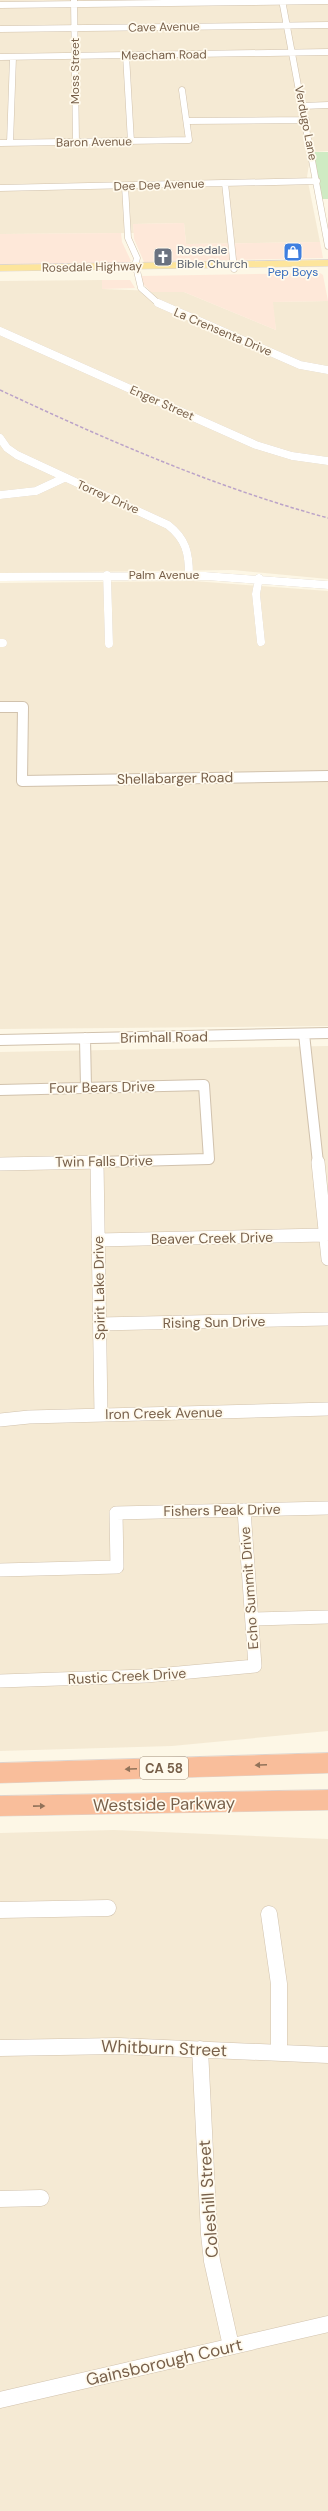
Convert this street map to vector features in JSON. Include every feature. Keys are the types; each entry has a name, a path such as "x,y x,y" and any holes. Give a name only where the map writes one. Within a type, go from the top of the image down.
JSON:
{"highway":[{"name":"CA 58","path":"0,1773 328,1762"},
{"name":"Westside Parkway","path":"0,1806 328,1800"},
{"path":"283,1802 328,1807"}],"main road":[{"name":"Rosedale Highway","path":"0,270 62,272 136,268 234,267 328,263"},
{"name":"Rosedale Highway","path":"0,270 13,268 143,268 184,266 328,268"}],"street":[{"name":"Verdugo Lane","path":"282,1 318,181 328,246"},
{"path":"0,5 74,2 328,1"},
{"name":"Moss Street","path":"74,2 76,142"},
{"name":"Cave Avenue","path":"0,29 328,24"},
{"name":"Meacham Road","path":"0,57 328,52"},
{"path":"126,55 131,142"},
{"path":"10,143 13,57"},
{"path":"182,90 186,122 306,120"},
{"path":"303,106 328,105"},
{"path":"239,121 242,131"},
{"name":"Baron Avenue","path":"0,143 189,140 186,122"},
{"name":"Dee Dee Avenue","path":"0,188 318,181"},
{"path":"225,183 234,267"},
{"name":"La Crensenta Drive","path":"125,186 128,238 137,258 136,268 141,288 160,305 300,365 328,370"},
{"name":"Enger Street","path":"0,331 256,445 292,456 328,461"},
{"name":"Torrey Drive","path":"0,438 7,448 17,455 173,528 183,539 189,551 189,574"},
{"path":"0,495 36,491 64,478"},
{"name":"Palm Avenue","path":"0,577 189,574 258,578 328,585"},
{"path":"107,575 109,644"},
{"path":"258,578 256,594 261,642"},
{"name":"Shellabarger Road","path":"0,708 23,707 22,781 328,776"},
{"path":"304,1034 325,1195 325,1235 328,1259"},
{"name":"Brimhall Road","path":"0,1040 328,1034"},
{"path":"85,1038 86,1088"},
{"name":"Four Bears Drive","path":"0,1090 204,1085 209,1159"},
{"name":"Twin Falls Drive","path":"0,1164 209,1159"},
{"name":"Spirit Lake Drive","path":"97,1161 101,1415"},
{"name":"Beaver Creek Drive","path":"98,1240 325,1235"},
{"name":"Rising Sun Drive","path":"100,1324 328,1319"},
{"name":"Iron Creek Avenue","path":"0,1420 101,1415 328,1409"},
{"name":"Fishers Peak Drive","path":"0,1570 117,1567 116,1513 328,1508"},
{"name":"Echo Summit Drive","path":"244,1510 255,1666"},
{"path":"252,1619 328,1617"},
{"name":"Rustic Creek Drive","path":"0,1681 146,1676 255,1666"},
{"path":"0,1910 108,1908"},
{"path":"269,1914 279,1984 279,2053"},
{"name":"Whitburn Street","path":"0,2048 118,2046 328,2055"},
{"name":"Coleshill Street","path":"200,2049 209,2234 212,2261 230,2346"},
{"path":"0,2199 41,2198"},
{"name":"Gainsborough Court","path":"0,2400 328,2324"}],"shaded area":[{"path":"0,0 328,0 328,151 311,152 307,177 320,242 186,244 184,223 133,224 134,233 0,234"},
{"path":"184,223 186,244 320,242 323,258 144,262 134,239 133,224"},
{"path":"121,233 122,242 131,261 125,264 0,265 0,234"},
{"path":"320,273 323,275 328,301 273,302 276,330 184,292 151,292 143,284 141,276"},
{"path":"102,280 102,289 184,292 276,330 272,302 328,301 328,579 233,570 0,573 0,281"},
{"path":"102,280 130,280 135,288 102,289"},
{"path":"193,581 328,591 328,1026 0,1029 0,583"},
{"path":"328,1046 328,1731 172,1746 0,1751 0,1052"},
{"path":"114,1830 328,1839 328,2511 0,2511 0,1833"}],"green space":[{"path":"312,152 328,152 328,199 321,199"}],"railway":[{"path":"0,390 80,427 161,461 244,492 328,518"}],"place":[{"name":"Pep Boys","path":"293,252"},
{"name":"Rosedale Bible Church","path":"163,257"}]}
